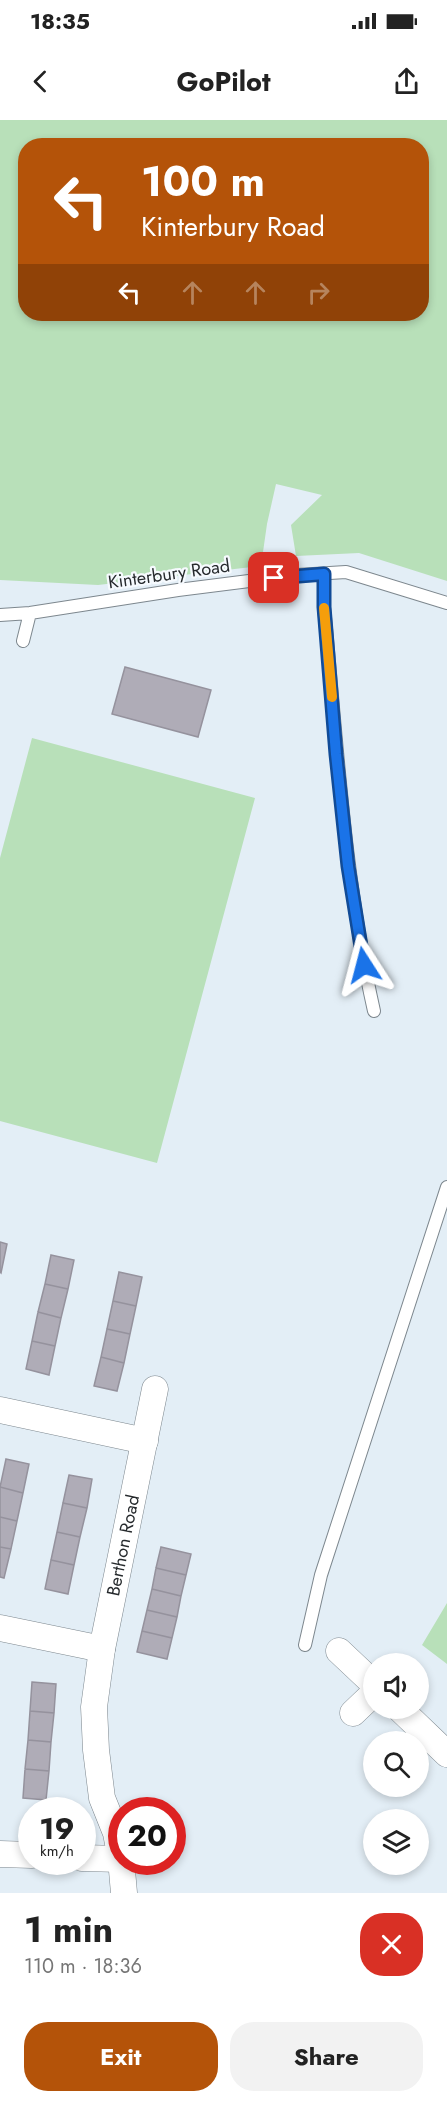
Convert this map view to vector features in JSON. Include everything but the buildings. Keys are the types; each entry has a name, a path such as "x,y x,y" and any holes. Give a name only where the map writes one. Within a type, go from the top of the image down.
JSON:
{"street":[{"name":"Berthon Road","path":"108,1813 102,1798 94,1707 102,1649 155,1389"},
{"path":"0,1410 145,1441"},
{"path":"0,1628 102,1649"},
{"path":"339,1651 363,1674"},
{"path":"353,1713 363,1703"},
{"path":"410,1719 447,1754"},
{"path":"0,1854 18,1855"},
{"name":"Berthon Road","path":"122,1875 124,1893"}],"lane":[{"name":"Kinterbury Road","path":"0,615 30,613 178,590 346,572 447,603"},
{"path":"324,574 324,607 348,866 374,1011"},
{"path":"23,641 30,613"},
{"path":"305,1645 321,1575 447,1186"}],"green space":[{"path":"0,120 447,120 447,581 359,553 296,556 291,525 322,495 276,484 261,566 98,585 0,580"},
{"path":"32,738 255,798 157,1163 0,1121 0,858"},
{"path":"447,1603 447,1664 422,1645"}],"slow traffic":[{"path":"324,608 332,697"}],"route":[{"path":"274,578 324,574 324,607 336,754 348,866 364,965"}]}
